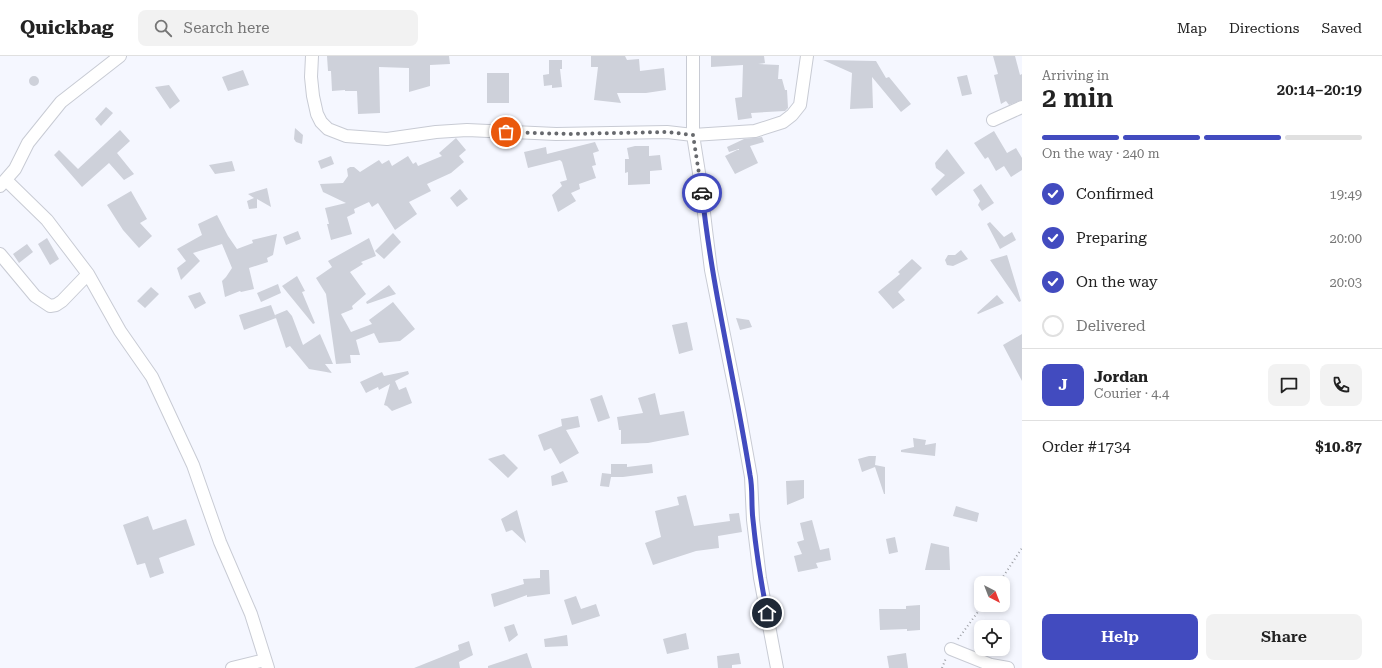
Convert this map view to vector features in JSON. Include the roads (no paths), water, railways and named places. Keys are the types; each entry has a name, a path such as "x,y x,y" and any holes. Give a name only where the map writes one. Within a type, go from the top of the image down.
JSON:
{"street":[{"path":"120,56 61,102 28,143 15,169 3,183 47,220 88,274 120,331 152,377 193,465 220,542 251,614 267,664 232,668"},
{"path":"312,56 311,77 317,114 321,122 328,129 346,136 387,139 436,132 467,130 556,134 667,132 693,135 755,131 783,122 792,115 800,105 807,56"},
{"path":"693,56 693,135 711,270 751,477 753,520 760,578 777,668"},
{"path":"992,120 1022,107"},
{"path":"0,254 35,296 50,306 56,305 62,301 88,274"},
{"path":"951,649 991,665 1008,668"}]}
